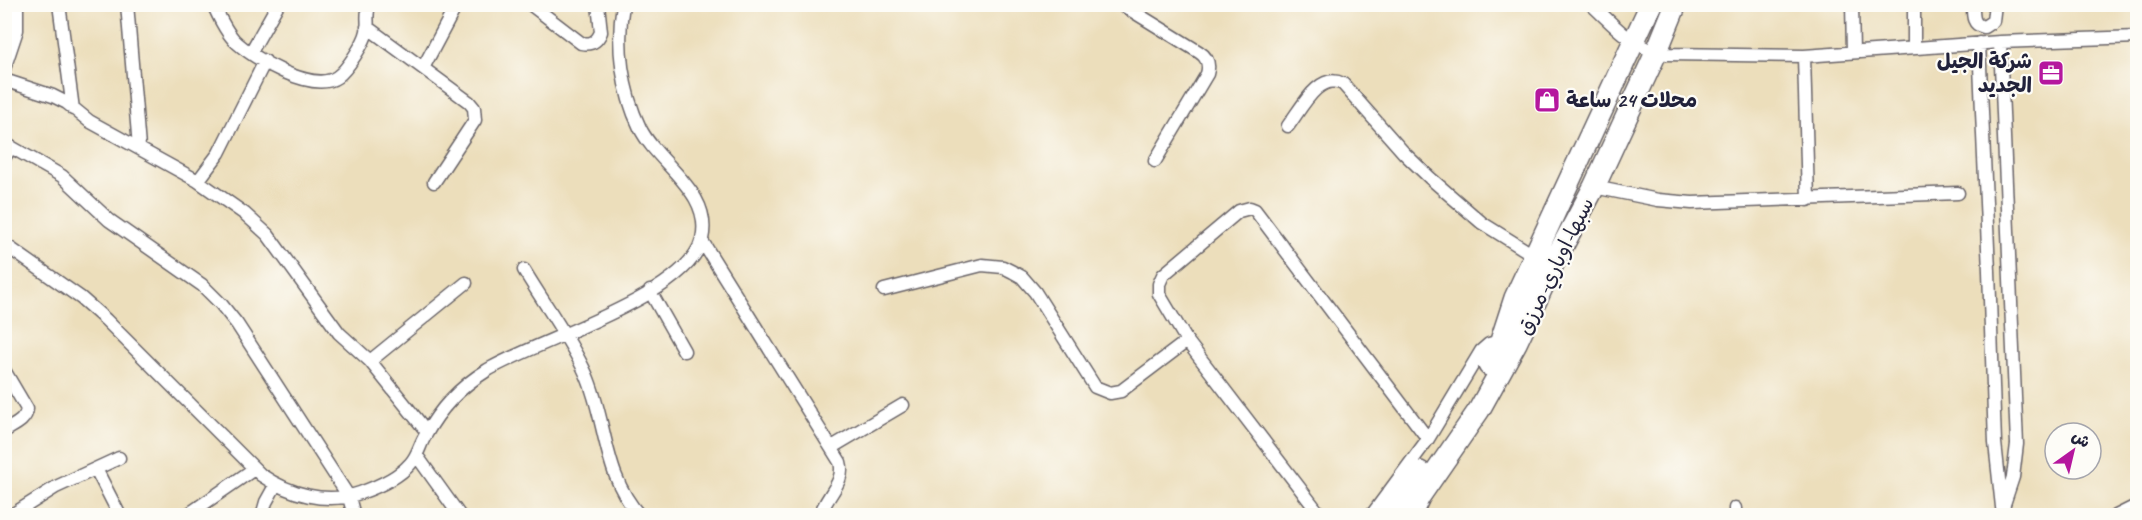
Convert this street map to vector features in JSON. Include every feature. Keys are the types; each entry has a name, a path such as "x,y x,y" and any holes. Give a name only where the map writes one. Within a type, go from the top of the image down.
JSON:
{"highway":[{"name":"سبها-اوباري-مرزق","path":"1389,516 1465,406 1501,341 1515,298 1651,4"},
{"name":"سبها-اوباري-مرزق","path":"1410,516 1419,497 1473,419 1521,334 1554,262 1594,187 1676,4"}],"street":[{"path":"4,69 17,30 17,4"},
{"path":"59,4 73,109"},
{"path":"127,4 139,147"},
{"path":"213,4 221,21 235,40 251,52 297,77 326,82 337,77 346,68 365,39 368,27 366,14 370,4"},
{"path":"251,52 278,4"},
{"path":"423,68 457,4"},
{"path":"530,4 581,43 587,44 593,42 601,32 598,4"},
{"path":"4,244 72,291 106,320 254,469 276,484 312,496 349,497 372,489 408,466 417,456 427,432 443,409 472,381 488,370 608,316 650,291 681,269 696,252 702,241 702,219 694,197 640,130 627,95 621,56 621,18 624,4"},
{"path":"1120,4 1203,55 1208,63 1207,74 1155,161"},
{"path":"1591,4 1634,43 1656,53 1804,56 2000,42 2138,37"},
{"path":"1852,4 1852,52"},
{"path":"1914,4 1914,48"},
{"path":"1973,4 1973,20 1984,27 1993,21 1995,4"},
{"path":"368,27 469,102 475,114 475,120 434,183"},
{"path":"2000,42 2017,444 2003,512"},
{"path":"1979,44 1996,462 2003,512"},
{"path":"1804,56 1808,200"},
{"path":"198,181 219,153 265,61"},
{"path":"4,80 53,96 89,121 198,181 245,214 268,235 329,321 347,342 370,362 427,432"},
{"path":"1288,126 1322,83 1333,80 1343,84 1404,153 1430,178 1482,223 1535,256"},
{"path":"7,149 62,176 109,220 202,285 221,304 237,324 349,497 354,516"},
{"path":"1594,187 1647,198 1681,202 1958,194"},
{"path":"1321,516 1187,341 1160,299 1158,289 1160,280 1239,211 1250,208 1259,215 1428,438"},
{"path":"702,241 840,462 842,473 837,486 826,500 820,516"},
{"path":"884,290 982,265 1003,267 1022,277 1035,292 1092,383 1104,393 1121,391 1187,341"},
{"path":"524,270 580,362 591,387 613,471 632,507 640,516"},
{"path":"1989,271 2009,271"},
{"path":"370,362 466,283"},
{"path":"650,291 684,351"},
{"path":"1371,516 1428,438 1481,351 1489,344 1501,341"},
{"path":"4,370 27,409 22,420 4,431"},
{"path":"1993,386 2014,385"},
{"path":"832,447 903,405"},
{"path":"417,456 460,516"},
{"path":"10,516 39,496 119,458"},
{"path":"96,469 120,516"},
{"path":"186,516 254,469"},
{"path":"262,516 266,502 276,484"},
{"path":"2116,516 2138,504"}],"place":[{"name":"شركة الجيل الجديد","path":"2051,73"},
{"name":"محلات 24 ساعة","path":"1547,100"}]}
